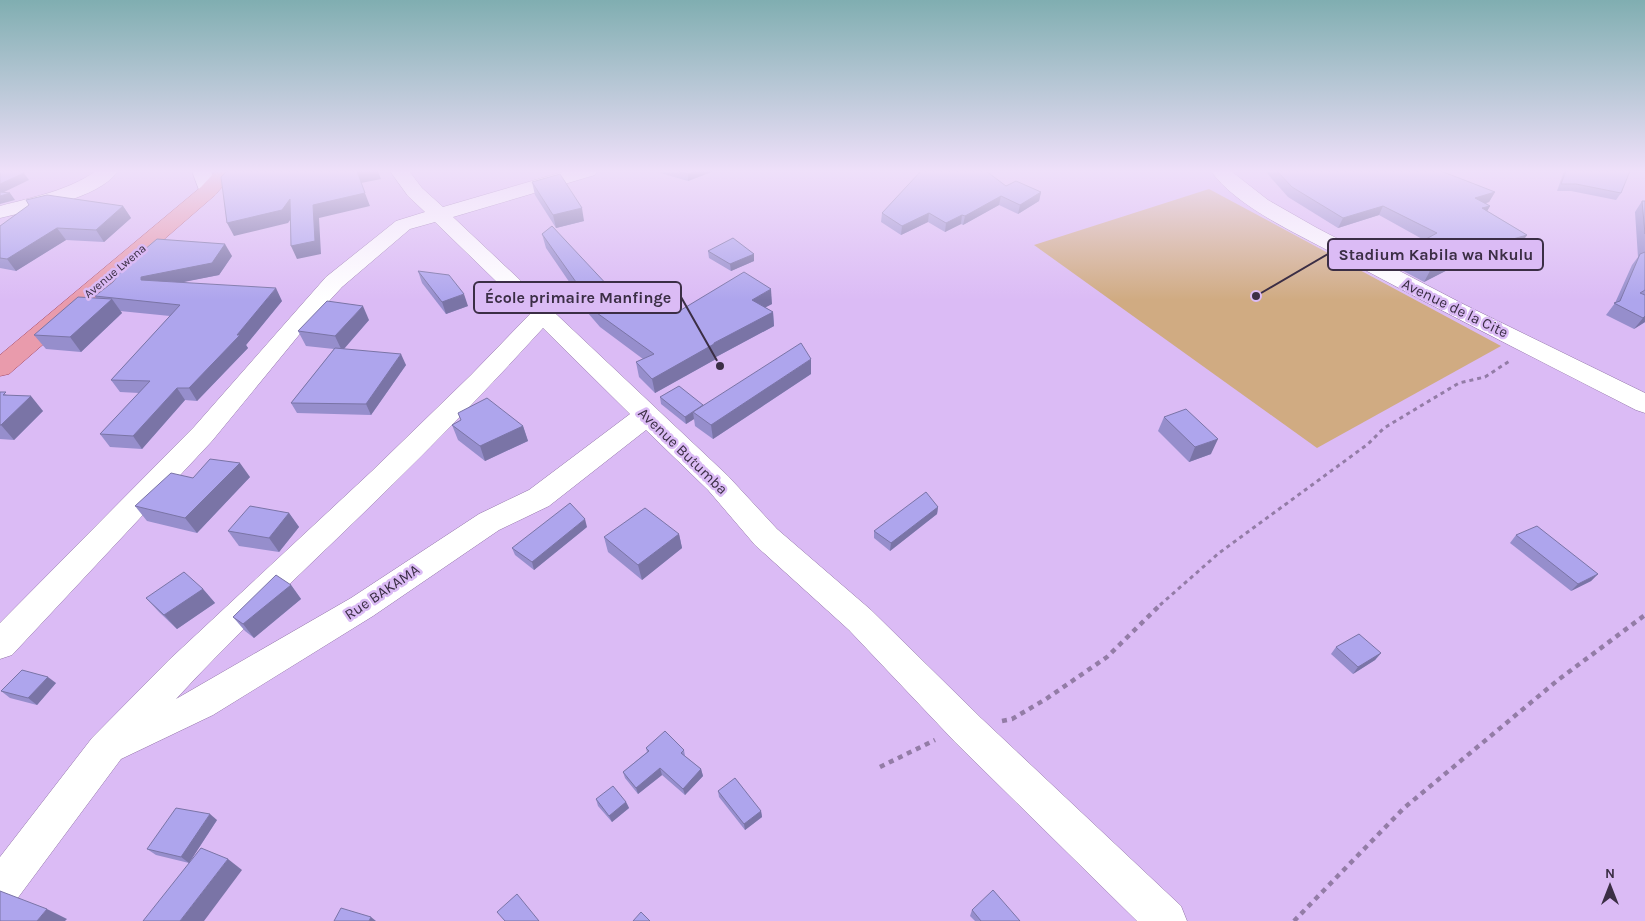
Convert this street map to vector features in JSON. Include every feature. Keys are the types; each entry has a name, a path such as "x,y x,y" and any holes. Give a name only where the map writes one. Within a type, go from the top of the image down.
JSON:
{"main road":[{"name":"Avenue Lwena","path":"0,368 169,214"}],"street":[{"path":"0,645 203,434 300,319 334,282 403,225 444,214"},
{"name":"Avenue de la Cite","path":"1280,214 1387,274 1645,404"},
{"name":"Avenue Butumba","path":"441,215 718,483 766,537 860,620 968,730 1166,921"},
{"path":"0,889 105,750 181,670 255,597 382,478 480,381 543,314"},
{"name":"Rue BAKAMA","path":"105,750 201,704 362,606 490,522 539,498 647,415"}],"path":[{"path":"880,767 936,740 956,738 968,730 1012,719 1073,681 1107,657 1162,602 1219,553 1368,444 1384,428 1459,383 1485,377 1532,346"},
{"path":"1294,921 1404,808 1558,680 1645,615"}],"shaded area":[{"path":"1131,214 1255,214 1501,346 1317,448 1034,245"}],"building":[{"path":"17,214 114,214 96,230 57,228 7,259 0,258 0,226"},
{"path":"226,214 265,214 227,223"},
{"path":"290,214 313,214 315,241 291,246"},
{"path":"884,214 927,214 902,226"},
{"path":"931,214 969,214 962,215 946,223"},
{"path":"1336,214 1356,214 1343,218"},
{"path":"1399,214 1492,214 1527,235 1471,251 1430,271 1397,255 1437,233"},
{"path":"1643,214 1645,214 1645,234"},
{"path":"552,226 625,304 647,293 676,313 744,272 771,289 752,300 773,312 652,379 636,362 654,354 597,313 571,284 576,282 542,234"},
{"path":"733,238 754,254 730,264 708,251"},
{"path":"157,239 225,244 212,263 141,277 141,280 276,288 237,335 240,335 189,388 177,388 133,436 100,434 150,381 111,380 180,305 95,296 113,282 139,249 144,250"},
{"path":"1645,252 1645,290 1640,293 1645,295 1645,316 1643,318 1614,303 1620,301 1640,254"},
{"path":"418,271 449,275 464,294 442,302"},
{"path":"78,297 112,299 70,337 34,335"},
{"path":"327,301 363,306 335,336 298,331"},
{"path":"801,343 811,359 711,425 693,412"},
{"path":"335,348 401,354 366,404 291,403"},
{"path":"679,386 703,405 685,417 660,397"},
{"path":"0,392 6,392 3,395 31,396 1,425 0,425"},
{"path":"487,398 523,426 480,446 452,425 461,420 458,413"},
{"path":"1186,409 1218,439 1195,447 1164,417"},
{"path":"210,459 240,463 185,518 135,506 171,473 193,478"},
{"path":"926,492 938,507 891,543 874,531"},
{"path":"570,503 585,519 532,562 512,548"},
{"path":"250,506 289,513 269,538 228,531"},
{"path":"645,508 679,534 638,565 604,537"},
{"path":"1537,526 1598,574 1578,584 1516,535"},
{"path":"184,572 203,589 164,615 146,598"},
{"path":"276,575 291,585 243,624 233,617"},
{"path":"1359,634 1381,653 1358,667 1336,647"},
{"path":"22,670 48,677 28,698 1,691"},
{"path":"665,731 684,750 681,753 701,769 683,789 660,768 636,788 623,772 649,751 646,748"},
{"path":"735,778 761,811 744,824 718,791"},
{"path":"613,786 626,802 609,816 596,799"},
{"path":"176,808 210,814 181,857 147,849"},
{"path":"201,848 228,859 180,921 143,921"},
{"path":"993,890 1020,921 981,921 972,910"},
{"path":"0,891 47,909 37,921 0,921"},
{"path":"517,894 539,921 505,921 497,912"},
{"path":"341,908 371,917 369,921 334,921"},
{"path":"641,912 650,921 633,921"}],"place":[{"name":"Stadium Kabila wa Nkulu","path":"1256,296"},
{"name":"École primaire Manfinge","path":"720,366"}]}
